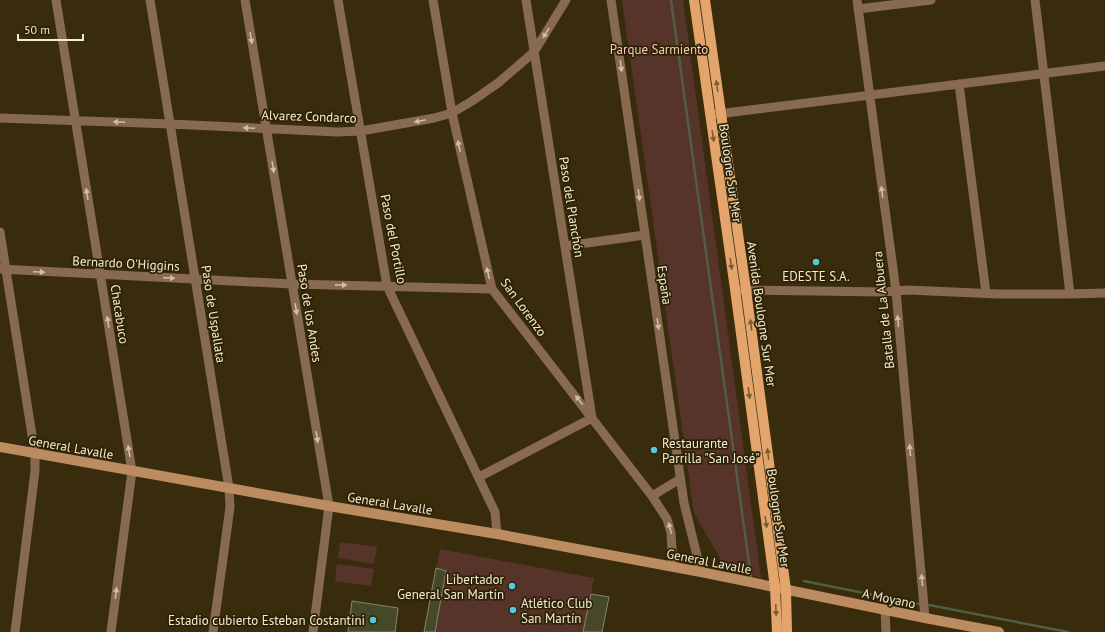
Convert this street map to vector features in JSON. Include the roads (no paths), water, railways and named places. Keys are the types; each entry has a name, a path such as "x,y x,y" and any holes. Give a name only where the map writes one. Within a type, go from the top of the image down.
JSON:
{"main road":[{"name":"Boulogne Sur Mer","path":"694,0 775,587"},
{"name":"Avenida Boulogne Sur Mer","path":"705,0 786,590 787,632"},
{"name":"General Lavalle","path":"0,448 496,534 775,587"},
{"name":"A Moyano","path":"775,587 982,631 999,632"},
{"path":"775,587 777,632"}],"street":[{"name":"Chacabuco","path":"56,0 132,471 111,632"},
{"name":"Paso de Uspallata","path":"150,0 229,488 230,507 213,632"},
{"name":"Paso de los Andes","path":"245,0 328,506 314,632"},
{"name":"Paso del Portillo","path":"338,0 387,286 496,512 496,534"},
{"name":"San Lorenzo","path":"434,0 452,113 492,289 652,496 667,519 671,532 673,567"},
{"name":"Paso del Planchón","path":"526,0 592,418"},
{"name":"Alvarez Condarco","path":"0,118 337,132 361,131 416,122 452,113 498,83 534,52 566,0"},
{"name":"España","path":"611,0 680,479 684,503 701,572"},
{"path":"858,5 931,0"},
{"path":"1035,0 1070,294"},
{"name":"Batalla de La Albuera","path":"858,5 896,291 925,618"},
{"path":"710,115 1105,66"},
{"path":"959,84 986,293"},
{"path":"0,232 3,270 35,454 35,471 15,632"},
{"path":"565,246 645,235"},
{"name":"Bernardo O'Higgins","path":"3,270 292,284 492,289"},
{"path":"735,290 883,292 908,290 986,293 1105,293"},
{"path":"479,477 592,418"},
{"path":"652,496 680,479"},
{"path":"885,610 886,632"}],"waterway":[{"path":"671,0 751,577"},
{"path":"804,581 919,604"},
{"path":"929,605 1068,632"}],"place":[{"name":"EDESTE S.A.","path":"816,262"},
{"name":"Restaurante Parrilla \"San José\"","path":"654,450"},
{"name":"Libertador General San Martín","path":"512,586"},
{"name":"Atlético Club San Martín","path":"513,610"},
{"name":"Estadio cubierto Esteban Costantini","path":"373,620"}],"park label":[{"name":"Parque Sarmiento","path":"659,49"}]}
